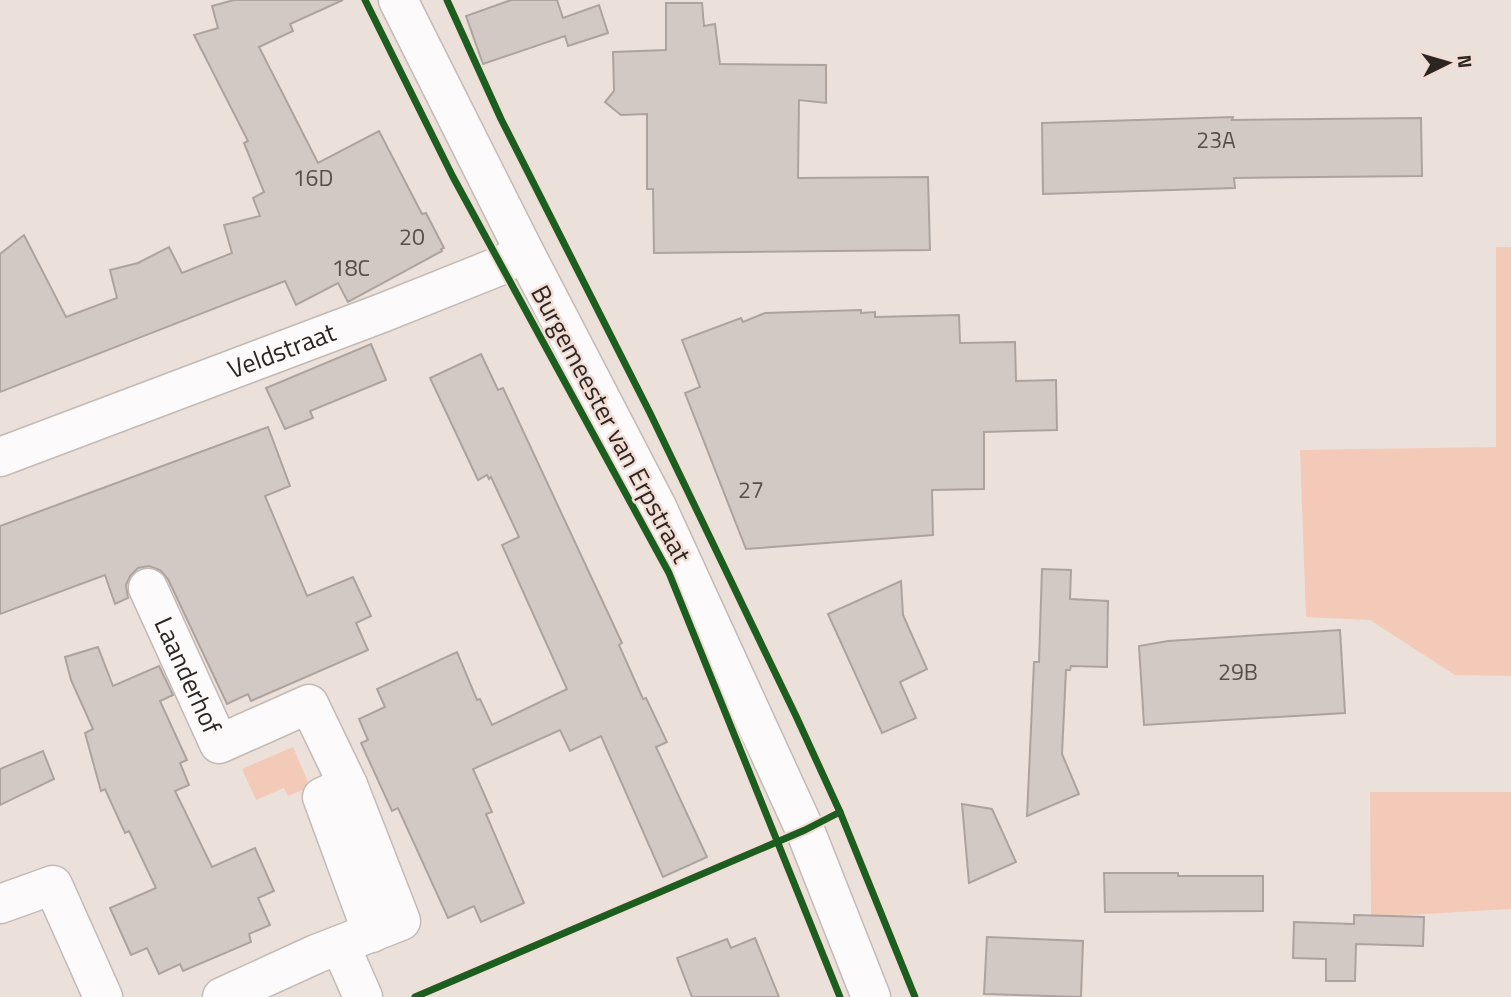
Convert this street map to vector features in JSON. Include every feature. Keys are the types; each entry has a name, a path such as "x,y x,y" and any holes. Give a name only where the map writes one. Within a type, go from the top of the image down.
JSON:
{"street":[{"name":"Burgemeester van Erpstraat","path":"398,0 657,507 805,830 871,997"},
{"name":"Veldstraat","path":"0,457 382,313 502,265 524,251"},
{"name":"Laanderhof","path":"148,588 219,744 309,704 348,785 401,921 222,997"},
{"path":"0,904 53,885 103,997"},
{"path":"356,939 363,997"}],"shaded area":[{"path":"1496,247 1511,247 1511,676 1455,675 1370,620 1306,617 1300,450 1496,447"},
{"path":"293,747 310,787 288,796 284,788 256,800 242,769"},
{"path":"1370,792 1511,792 1511,909 1371,917"}],"building":[{"path":"234,0 343,0 290,24 293,31 259,47 318,163 379,131 422,214 426,213 444,248 348,302 338,283 296,305 285,281 0,392 0,254 24,235 66,317 117,298 110,270 138,263 169,247 182,273 232,253 224,225 260,216 253,198 264,192 244,143 248,141 194,35 218,28 212,6"},
{"path":"511,0 557,0 563,18 599,5 608,33 568,46 565,36 483,64 466,16"},
{"path":"666,3 702,3 704,26 715,24 720,64 826,65 826,103 799,100 798,178 928,177 930,250 654,253 653,189 647,189 647,114 621,115 605,102 614,91 613,52 666,50"},
{"path":"1233,117 1232,120 1421,118 1422,176 1234,178 1235,188 1043,194 1042,123"},
{"path":"861,310 861,313 875,312 875,317 959,315 960,343 1015,342 1016,381 1056,380 1057,430 984,432 984,489 932,490 933,535 746,549 685,393 700,387 682,340 741,318 743,322 765,313"},
{"path":"371,344 386,380 310,411 313,418 285,429 266,388"},
{"path":"481,354 498,390 503,388 622,643 619,645 643,699 646,698 667,742 656,747 707,857 663,877 601,736 570,751 560,730 473,769 492,812 486,814 524,903 481,922 474,906 448,918 398,808 392,811 361,743 368,740 359,719 385,707 377,689 457,652 477,700 480,699 492,725 567,689 502,545 519,537 491,477 489,479 487,475 478,480 430,378"},
{"path":"268,427 290,486 265,496 307,596 353,577 371,616 356,623 368,650 251,701 248,694 227,704 168,579 160,570 149,566 138,568 126,585 128,598 115,604 105,575 0,614 0,526"},
{"path":"1042,569 1071,570 1070,599 1108,601 1107,667 1071,666 1070,670 1066,670 1062,754 1079,794 1027,816 1034,662 1039,662"},
{"path":"901,581 903,615 927,669 900,682 916,718 882,733 828,614"},
{"path":"1340,630 1345,713 1144,725 1139,646 1168,641"},
{"path":"98,647 113,686 159,666 173,695 160,701 187,760 180,763 189,785 175,791 212,867 255,848 274,891 258,898 270,925 249,934 251,942 183,971 180,964 159,974 147,948 131,955 110,908 156,888 129,831 125,833 105,789 101,791 85,733 93,729 71,680 65,657"},
{"path":"43,751 54,779 0,805 0,769"},
{"path":"962,804 992,809 1016,862 969,883"},
{"path":"1104,873 1263,876 1263,911 1105,912"},
{"path":"1354,915 1424,917 1423,946 1356,944 1355,981 1326,981 1326,959 1293,958 1294,922 1354,924"},
{"path":"987,937 1083,941 1081,997 984,994"},
{"path":"755,938 779,997 692,997 677,958 727,939 731,948"}],"cycle path":[{"path":"365,0 453,177 669,573 840,997"},
{"path":"447,0 501,119 650,413 796,716 840,812 915,997"},
{"path":"415,997 805,830 840,812"}]}
